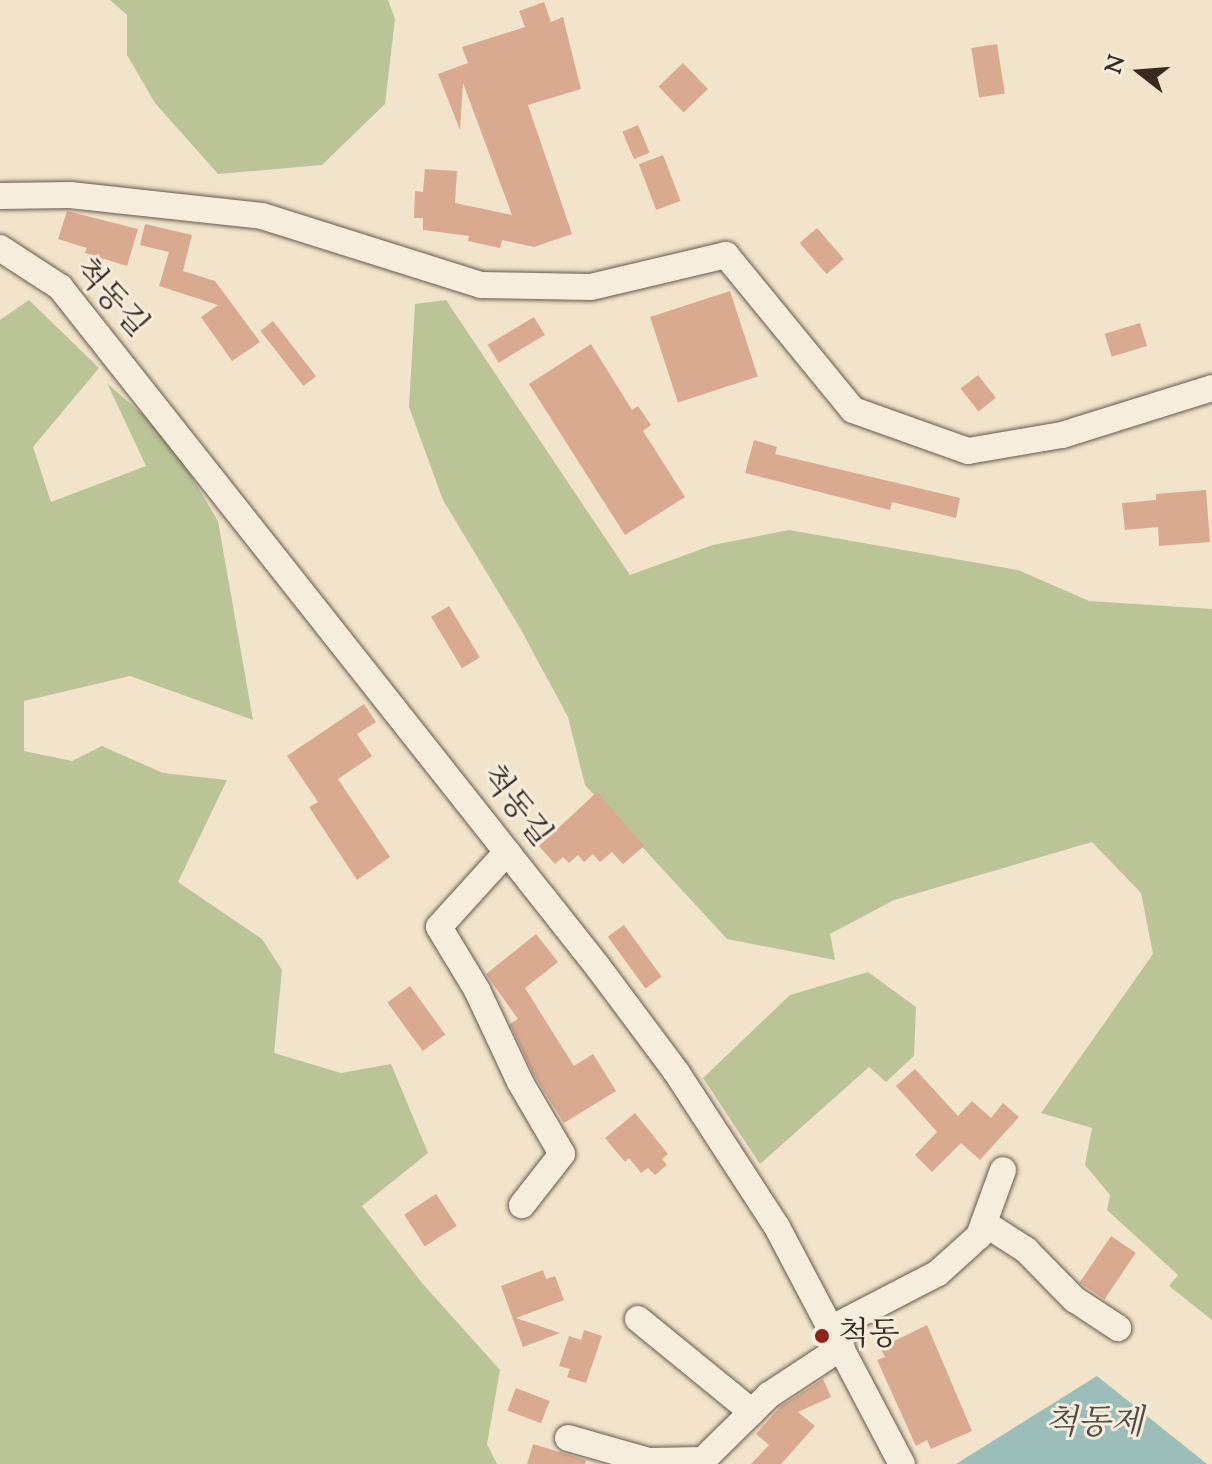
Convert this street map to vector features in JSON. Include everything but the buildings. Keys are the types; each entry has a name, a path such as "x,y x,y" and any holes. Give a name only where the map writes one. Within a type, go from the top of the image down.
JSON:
{"street":[{"path":"0,196 70,195 262,216 481,285 591,287 726,255 853,410 968,451 1062,435 1212,388"},
{"name":"척동길","path":"0,248 60,287 507,852 677,1073 777,1227 902,1464"},
{"path":"507,852 439,927 477,990 520,1082 562,1154 522,1205"},
{"path":"568,1438 649,1461 703,1460 769,1395 837,1338 938,1273 979,1236 1003,1170"},
{"path":"984,1223 1026,1250 1074,1299 1118,1328"},
{"path":"638,1319 752,1412"}],"green space":[{"path":"110,0 388,0 395,19 385,104 322,165 218,174 155,103 127,55 127,15"},
{"path":"29,300 99,368 33,447 51,502 146,466 107,383 168,437 218,521 253,720 130,676 24,701 24,751 72,761 102,746 163,773 227,780 178,882 262,939 282,970 274,1053 341,1073 391,1064 428,1153 362,1206 422,1283 500,1370 487,1444 497,1464 0,1464 0,320"},
{"path":"446,300 630,575 713,545 789,530 1018,570 1089,601 1212,609 1212,1320 1169,1286 1178,1275 1107,1210 1110,1195 1085,1165 1092,1128 1041,1113 1153,954 1141,893 1092,842 894,900 830,934 835,960 727,939 585,785 568,717 520,628 443,500 409,407 415,304"},
{"path":"868,972 916,1007 914,1056 886,1082 869,1067 760,1164 703,1078 790,995"}],"water":[{"name":"척동제","path":"1097,1376 1207,1464 956,1464"}],"place":[{"name":"척동","path":"822,1336"}]}
